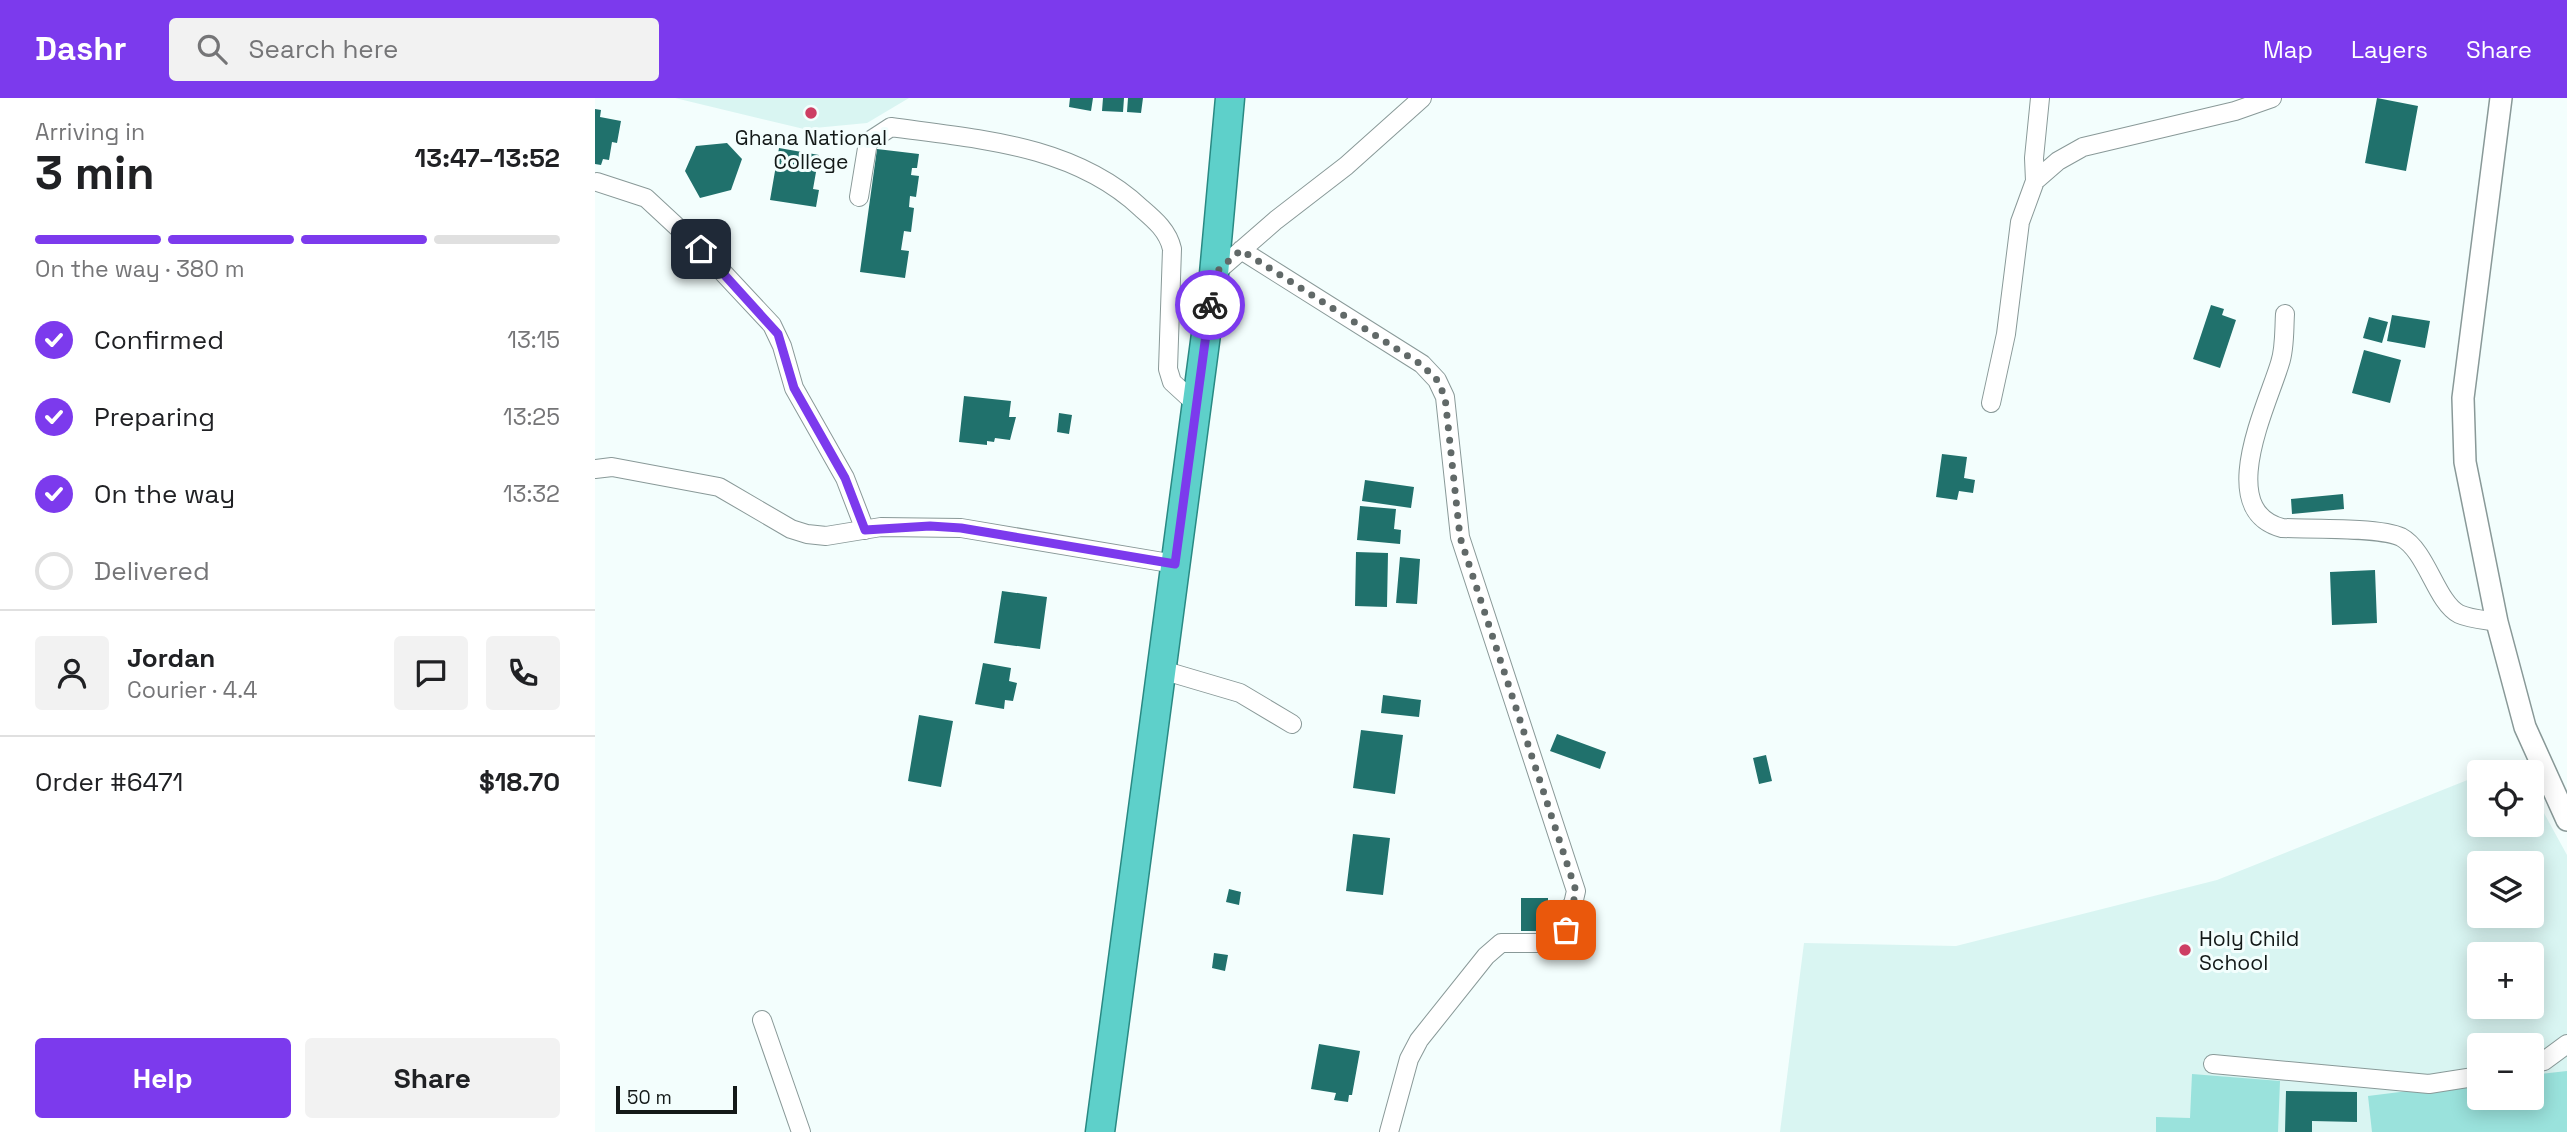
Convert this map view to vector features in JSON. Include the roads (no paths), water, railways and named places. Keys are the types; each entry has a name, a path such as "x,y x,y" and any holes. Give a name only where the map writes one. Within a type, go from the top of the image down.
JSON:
{"highway":[{"path":"1100,1132 1214,274 1230,98"}],"street":[{"path":"1214,274 1346,166 1422,98"},
{"path":"1991,403 2006,334 2020,222 2035,181 2033,158 2040,98"},
{"path":"2035,181 2058,161 2083,147 2226,114 2272,98"},
{"path":"2501,98 2463,398 2465,462 2497,622 2525,727 2567,820"},
{"path":"859,197 868,142 891,127 1052,155 1088,169 1120,188 1170,237 1172,249 1168,369 1172,382 1196,404"},
{"path":"597,182 646,198 701,249 772,324 782,346 794,388 845,478 865,530"},
{"path":"1241,250 1422,365 1437,380 1445,397 1460,537 1576,891 1573,904 1563,914 1566,930 1539,943 1501,943 1486,957 1419,1040 1409,1059 1389,1132"},
{"path":"2285,314 2280,363 2266,394 2253,445 2247,489 2256,509 2270,525 2282,528 2381,533 2404,538 2428,569 2452,608 2459,614 2497,622"},
{"path":"595,468 612,467 719,486 791,529 807,534 826,536 865,530 930,526 961,528 1175,564"},
{"path":"1162,670 1240,694 1292,724"},
{"path":"762,1020 801,1132"},
{"path":"2544,1061 2567,1044"},
{"path":"2213,1064 2429,1084 2467,1078"}],"place":[{"name":"Ghana National College","path":"811,113"},
{"name":"Holy Child School","path":"2185,950"}]}
